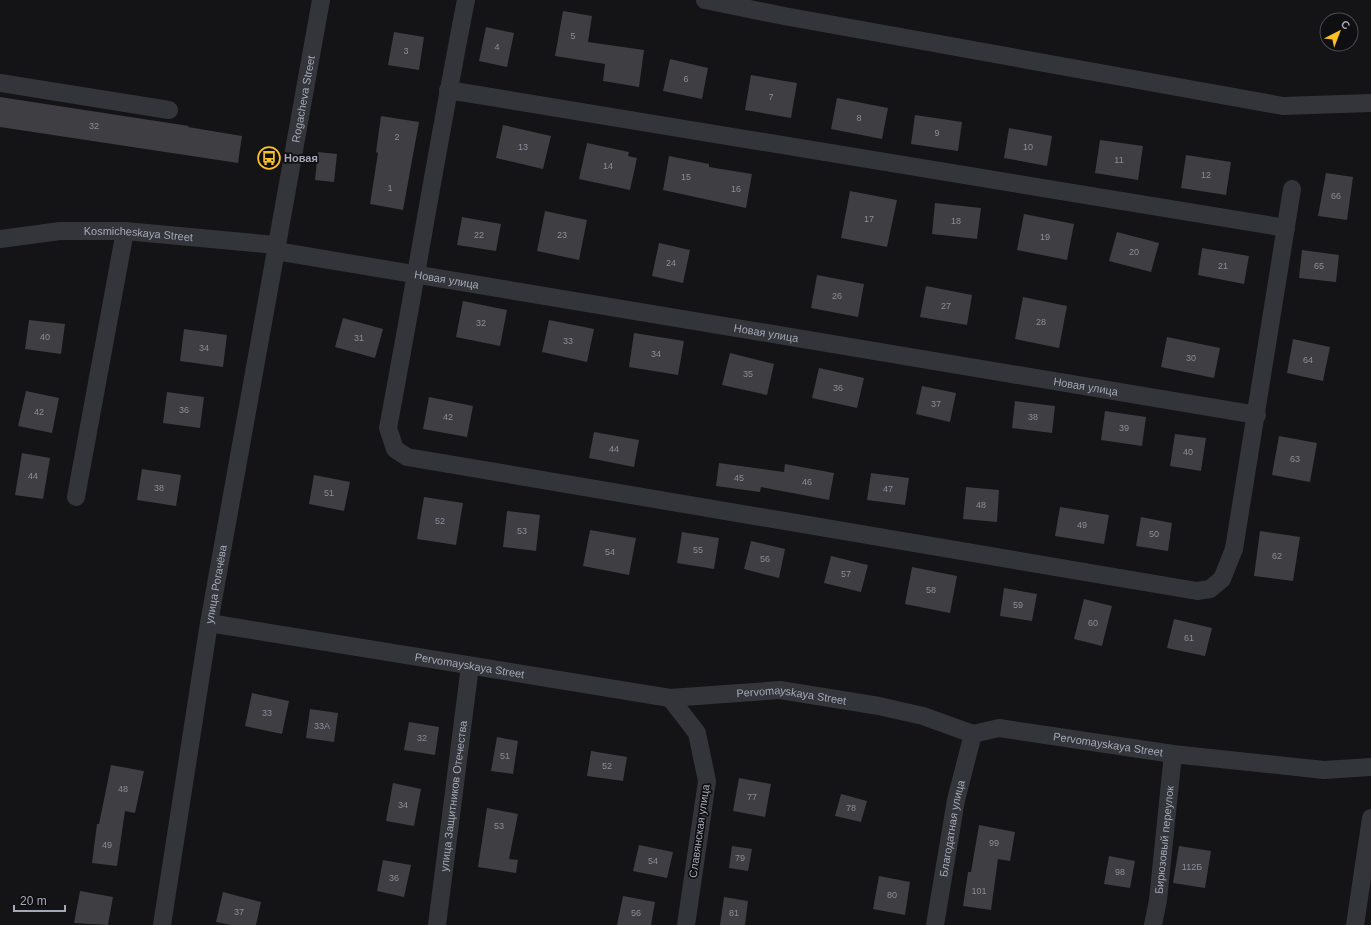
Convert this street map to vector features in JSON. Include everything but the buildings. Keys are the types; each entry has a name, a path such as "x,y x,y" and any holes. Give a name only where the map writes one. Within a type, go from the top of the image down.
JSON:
{"street":[{"name":"Rogacheva Street","path":"276,248 321,0"},
{"path":"466,0 448,90 417,275 388,428 396,449 407,457 1197,591 1210,590 1222,579 1234,549 1257,415 1292,189"},
{"path":"705,0 784,16 1283,106 1371,103"},
{"path":"0,83 169,110"},
{"path":"448,90 1286,228"},
{"name":"Kosmicheskaya Street","path":"0,239 60,231 125,230 276,248"},
{"path":"76,497 125,230"},
{"name":"Новая улица","path":"276,248 417,275 1257,415"},
{"name":"улица Рогачёва","path":"162,925 209,623 276,248"},
{"name":"Pervomayskaya Street","path":"209,623 670,698 780,690 879,706 922,716 973,734 999,728 1173,754 1324,770 1371,767"},
{"name":"улица Защитников Отечества","path":"437,925 470,666"},
{"name":"Славянская улица","path":"670,698 697,733 707,781 686,925"},
{"name":"Благодатная улица","path":"936,925 956,800 973,734"},
{"name":"Бирюзовый переулок","path":"1152,925 1158,900 1173,754"},
{"path":"1355,925 1371,818"}],"place":[{"name":"Новая","path":"269,158"}]}
